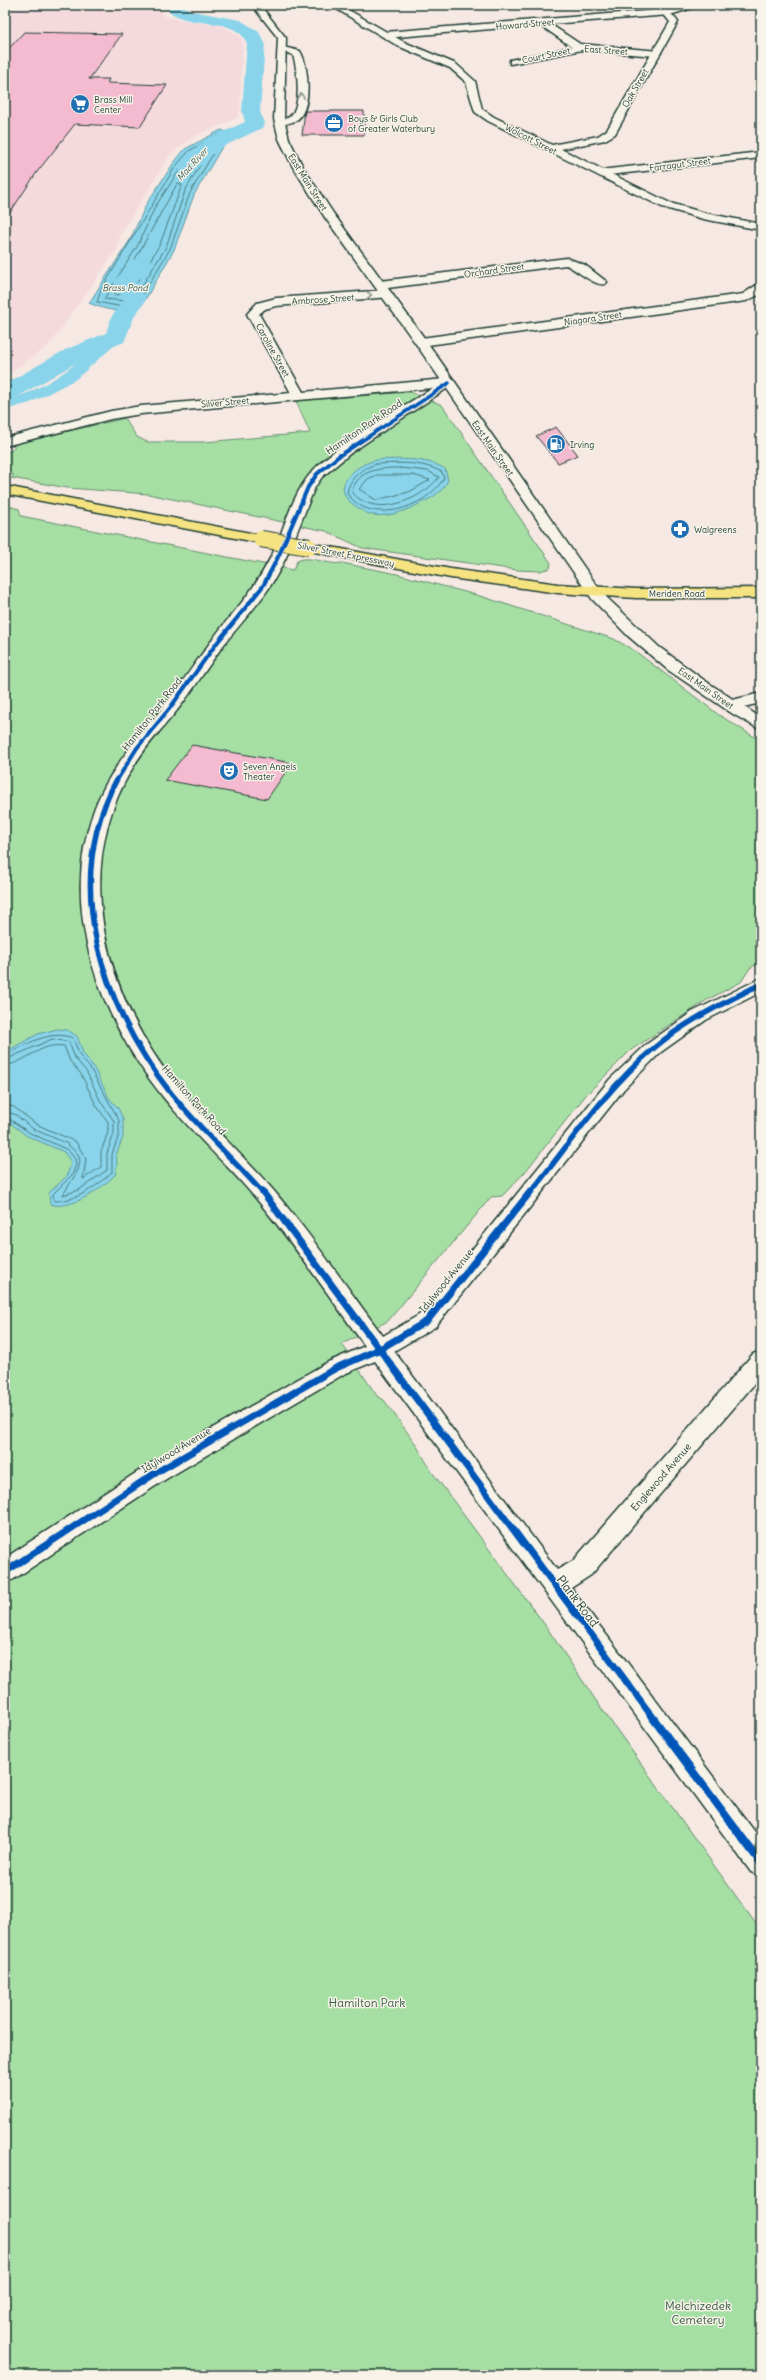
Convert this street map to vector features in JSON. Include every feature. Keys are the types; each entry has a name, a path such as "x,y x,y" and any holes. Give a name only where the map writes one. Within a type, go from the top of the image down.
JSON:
{"main road":[{"name":"Silver Street Expressway","path":"5,490 481,579 594,592"},
{"name":"Meriden Road","path":"594,592 761,593"}],"street":[{"name":"East Main Street","path":"256,5 280,34 282,48 280,122 284,139 298,167 328,214 421,342 594,592 618,618 664,657 730,705 761,725"},
{"name":"Wolcott Street","path":"334,5 385,35 453,66 470,80 477,108 482,114 659,202 681,210 761,226"},
{"path":"643,5 665,13"},
{"name":"Howard Street","path":"385,35 665,13 698,5"},
{"name":"Oak Street","path":"549,148 597,140 609,134 674,22 672,16 665,13"},
{"name":"East Street","path":"541,22 579,48 656,53"},
{"path":"280,122 292,119 298,113 302,81 301,67 297,53 282,48"},
{"name":"Court Street","path":"513,62 579,48"},
{"name":"Farragut Street","path":"600,173 761,155"},
{"name":"Orchard Street","path":"383,290 567,261 581,267 601,282"},
{"name":"Niagara Street","path":"421,342 746,297 759,290 761,286"},
{"name":"Ambrose Street","path":"261,306 276,302 383,290"},
{"name":"Caroline Street","path":"261,306 253,314 299,396"},
{"name":"Silver Street","path":"5,442 130,411 449,383"},
{"name":"Hamilton Park Road","path":"380,1349 264,1192 176,1098 144,1055 120,1012 102,970 93,926 89,872 98,822 124,767 262,586 279,555 312,480 330,462 347,449 449,383"},
{"path":"730,705 761,698"},
{"name":"Idylwood Avenue","path":"5,1572 157,1472 336,1368 380,1349 427,1321 617,1084 654,1048 699,1016 761,984"},
{"name":"Plank Road","path":"380,1349 553,1585 761,1864"},
{"name":"Englewood Avenue","path":"553,1585 582,1568 761,1360"}],"shaded area":[{"name":"Brass Mill Center","path":"5,5 158,5 163,14 167,17 222,26 239,35 243,41 240,111 237,118 193,137 170,155 120,235 117,249 54,339 47,347 5,376"}],"green space":[{"path":"410,392 442,405 551,563 550,568 540,571 517,570 362,548 326,531 148,494 68,488 11,478 14,475 5,473 5,452 11,451 17,443 124,418 137,437 147,442 204,442 310,433 296,401"},
{"name":"Hamilton Park","path":"5,505 19,509 21,516 293,570 297,561 302,559 342,563 397,574 480,596 614,639 635,651 719,715 761,741 761,962 750,968 741,982 707,1000 631,1050 586,1095 525,1172 502,1196 491,1197 388,1321 342,1344 377,1396 384,1400 415,1443 432,1472 545,1625 599,1705 761,1931 761,2375 5,2375"}],"water":[{"name":"Brass Pond","path":"221,130 236,135 226,140 194,195 174,250 142,305 137,309 130,311 116,311 101,308 89,303 130,240 147,203 173,164 185,149"},
{"path":"393,459 430,462 445,469 448,480 437,494 410,508 398,513 379,516 370,514 354,505 347,498 344,491 344,484 353,472 376,460"},
{"path":"57,1029 67,1030 77,1036 83,1053 93,1066 109,1098 118,1108 123,1119 123,1137 116,1155 117,1163 115,1175 94,1192 76,1202 58,1205 50,1204 49,1193 67,1176 71,1162 64,1152 27,1136 5,1119 5,1052 38,1034"}],"building":[{"name":"Brass Mill Center","path":"24,32 122,34 89,79 109,79 107,83 167,85 140,127 75,124 37,172 5,220 5,53"},
{"name":"Boys & Girls Club of Greater Waterbury","path":"305,111 364,111 364,135 302,135"},
{"name":"Irving","path":"556,427 578,455 558,463 536,436"},
{"name":"Seven Angels Theater","path":"192,745 292,763 267,799 165,780"}],"waterway":[{"name":"Mad River","path":"172,5 181,13 223,21 244,28 252,34 256,43 251,111 255,124 213,144 187,167"},
{"name":"Mad River","path":"5,394 73,355 116,337 123,316 135,300 126,287 125,281 141,265"},
{"path":"5,406 25,400 71,376 112,340"}],"cycle path":[{"path":"449,383 347,449 317,474 308,487 279,555 263,586 216,644 166,714 137,748 123,768 103,810 92,854 90,876 91,900 96,944 101,964 124,1021 156,1073 185,1110 250,1178 280,1213 513,1531 761,1863"},
{"path":"5,1572 157,1472 336,1368 380,1349 427,1321 617,1084 654,1048 699,1016 761,984"}],"place":[{"name":"Brass Mill Center","path":"80,104"},
{"name":"Boys & Girls Club of Greater Waterbury","path":"334,123"},
{"name":"Irving","path":"556,444"},
{"name":"Walgreens","path":"680,529"},
{"name":"Seven Angels Theater","path":"229,771"}],"park label":[{"name":"Melchizedek Cemetery","path":"698,2312"}]}
